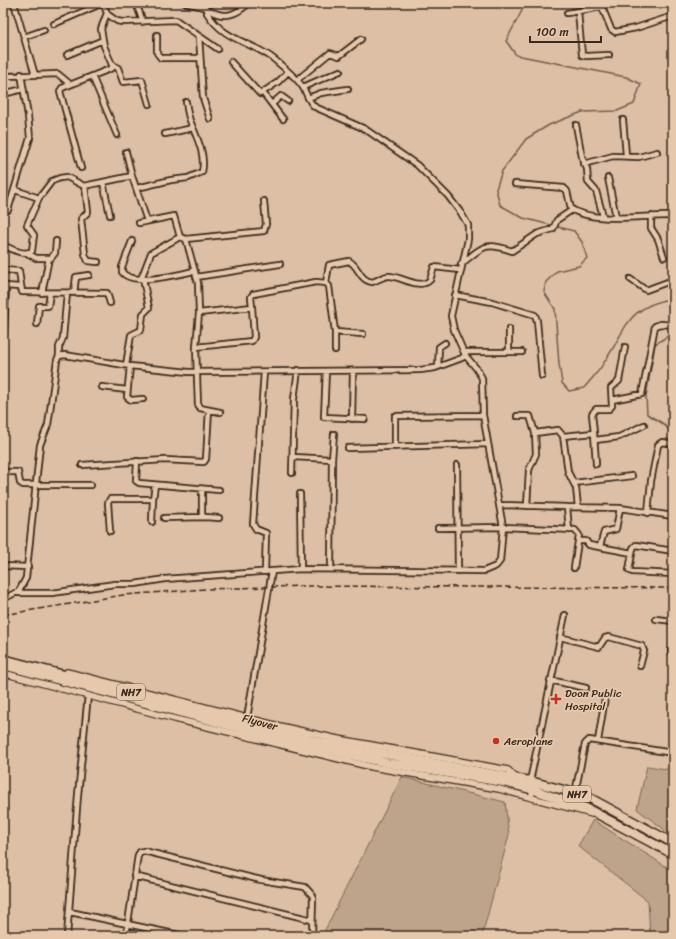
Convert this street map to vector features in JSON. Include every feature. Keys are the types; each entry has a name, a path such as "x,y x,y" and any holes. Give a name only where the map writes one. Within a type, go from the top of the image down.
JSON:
{"highway":[{"name":"Flyover","path":"3,659 257,729 472,770 516,781"},
{"name":"Flyover","path":"3,665 387,763 516,781"},
{"name":"NH7","path":"516,781 531,789 586,808 673,854"},
{"name":"NH7","path":"531,789 586,796 673,843"}],"street":[{"path":"14,3 35,75"},
{"path":"54,24 103,3 107,14 119,22 176,20 218,49"},
{"path":"136,3 143,22"},
{"path":"185,3 206,9 218,15 227,16 238,12 249,3"},
{"path":"206,9 210,3"},
{"path":"567,13 602,7 611,29 615,32 636,28 673,16"},
{"path":"3,599 18,593 52,593 115,584 135,584 165,579 272,571 331,569 484,571 496,566 500,561 502,527 483,415 482,378 465,353 456,336 452,320 455,295 468,239 468,225 448,196 430,177 405,157 365,129 315,107 308,98 303,87 288,72 268,55 234,40 208,15 206,9"},
{"path":"578,12 582,54 586,56 608,56"},
{"path":"107,14 102,25 103,40 113,65 118,68 123,82 142,80 149,104"},
{"path":"24,37 44,30"},
{"path":"157,35 157,53 162,58 200,58"},
{"path":"199,36 203,98 210,118"},
{"path":"296,80 330,53 340,56 361,39"},
{"path":"67,55 103,40"},
{"path":"231,62 258,92 263,93 283,119"},
{"path":"81,168 68,120 59,94 62,88 110,69 113,65"},
{"path":"303,87 340,71"},
{"path":"263,93 278,82 288,72"},
{"path":"3,73 6,76 21,74 58,74 70,84"},
{"path":"8,210 30,138 21,74"},
{"path":"92,76 117,135"},
{"path":"3,94 23,89"},
{"path":"308,98 321,93 348,89"},
{"path":"272,104 282,96 288,101"},
{"path":"137,188 171,180 188,178 200,174 203,164 199,141 193,128 186,102"},
{"path":"623,120 626,155"},
{"path":"576,125 584,164 587,168 589,184 596,191 603,216"},
{"path":"165,134 193,128"},
{"path":"126,152 132,176 147,221"},
{"path":"584,164 613,156 626,155 639,157 657,152"},
{"path":"27,253 32,251 34,240 33,234 27,227 27,223 39,198 52,181 57,178 67,177 85,186 132,176"},
{"path":"608,178 616,217"},
{"path":"104,182 110,215"},
{"path":"515,184 564,188 567,191 569,208 572,210 616,217 673,216"},
{"path":"85,186 88,212 81,219 85,254 88,261 98,262"},
{"path":"15,190 39,198"},
{"path":"143,399 129,399 127,397 128,365 131,335 141,330 143,314 149,308 142,279 151,253 180,237 186,239 264,231 266,227 264,201"},
{"path":"462,264 486,245 493,245 512,251 537,234 553,228 557,220 572,210"},
{"path":"139,223 174,216 176,218 180,237"},
{"path":"651,216 652,231 658,239 664,257"},
{"path":"186,239 195,271 199,313 196,347 198,406 220,412"},
{"path":"3,245 16,251 27,253 36,258 48,258 56,253 56,240"},
{"path":"132,240 122,272 132,279 142,279 195,271"},
{"path":"42,293 48,258"},
{"path":"335,350 335,332 329,286 326,283 329,265 349,261 353,263 364,279 374,282 388,275 408,281 425,283 430,280 434,267 460,270"},
{"path":"196,277 280,264"},
{"path":"3,270 19,271 20,287 22,292 107,293 110,303"},
{"path":"74,293 76,277 89,275"},
{"path":"630,279 646,290 673,280"},
{"path":"196,347 253,340 251,297 253,294 316,282 326,283"},
{"path":"4,333 5,286 20,287"},
{"path":"37,324 39,306 48,306 50,293"},
{"path":"18,593 24,584 28,567 40,445 48,425 57,360 60,356 59,347 63,338 67,293"},
{"path":"455,295 492,302 534,315 537,321 542,376"},
{"path":"199,313 252,307"},
{"path":"612,400 642,394 655,326 660,324 673,325"},
{"path":"509,329 509,352"},
{"path":"335,332 363,334"},
{"path":"438,367 438,347 445,343"},
{"path":"596,464 593,412 596,409 611,408 611,388 619,381 625,347"},
{"path":"465,353 522,352"},
{"path":"60,356 73,356 128,365 197,372 264,372 298,370 420,370 438,367 462,358 465,353"},
{"path":"292,472 294,399 298,370"},
{"path":"326,371 324,417 365,419"},
{"path":"352,419 353,371"},
{"path":"264,372 253,524 256,529 266,533 265,572"},
{"path":"102,387 127,390"},
{"path":"82,465 166,460 204,462 206,459 209,410"},
{"path":"395,447 395,416 483,415"},
{"path":"517,416 530,416 535,432 536,454 530,468 527,506"},
{"path":"595,440 619,437 644,425"},
{"path":"535,432 558,430 563,436 568,472 574,482 578,507"},
{"path":"563,436 594,432"},
{"path":"331,569 332,459 334,434"},
{"path":"648,513 651,481 658,445 662,442 673,444"},
{"path":"348,448 488,444"},
{"path":"292,457 332,459"},
{"path":"137,461 136,482 219,490"},
{"path":"457,464 458,571"},
{"path":"4,472 18,472 21,484 91,485"},
{"path":"574,482 632,476"},
{"path":"152,522 155,485"},
{"path":"202,489 202,513 205,517"},
{"path":"300,494 301,570"},
{"path":"110,531 108,503 110,499 153,499"},
{"path":"499,505 620,508 673,516"},
{"path":"567,507 569,530"},
{"path":"600,546 604,532 616,529 620,508"},
{"path":"164,518 219,518"},
{"path":"438,528 502,527 569,530 578,532 574,568"},
{"path":"578,541 586,541 588,544 632,553"},
{"path":"673,551 638,545 634,546 629,570 632,572 673,574"},
{"path":"3,566 28,567"},
{"path":"247,718 272,571"},
{"path":"3,673 372,768 499,788 531,789 550,680 565,615"},
{"path":"656,619 673,621"},
{"path":"560,637 599,646 605,638 609,637 642,646 644,651 640,666"},
{"path":"3,655 247,718 333,738 508,770 516,781"},
{"path":"550,680 586,688"},
{"path":"67,936 78,795 88,695"},
{"path":"598,741 605,698"},
{"path":"575,794 585,744 589,740 673,753"},
{"path":"126,936 138,856 140,852 144,851 261,880 305,887 313,896 312,936"},
{"path":"134,876 312,920"},
{"path":"70,912 184,936"}],"shaded area":[{"path":"647,766 673,770 673,836 637,809"},
{"path":"402,777 505,802 509,835 482,936 322,936"},
{"path":"593,820 673,871 673,936 650,936 648,901 578,846"}],"waterway":[{"path":"526,3 506,41 516,55 626,77 641,84 634,104 617,111 582,112 549,125 526,139 502,171 496,189 500,205 523,218 574,231 582,242 587,258 579,266 557,271 546,282 544,292 555,309 562,383 569,391 584,388 601,367 629,321 645,307 673,298"},
{"path":"673,337 670,335 655,344 646,396 647,414 662,423 673,433"}],"railway":[{"path":"3,615 123,595 205,589 302,586 673,588"}],"place":[{"name":"Doon Public Hospital","path":"556,699"},
{"name":"Aeroplane","path":"496,741"}]}
